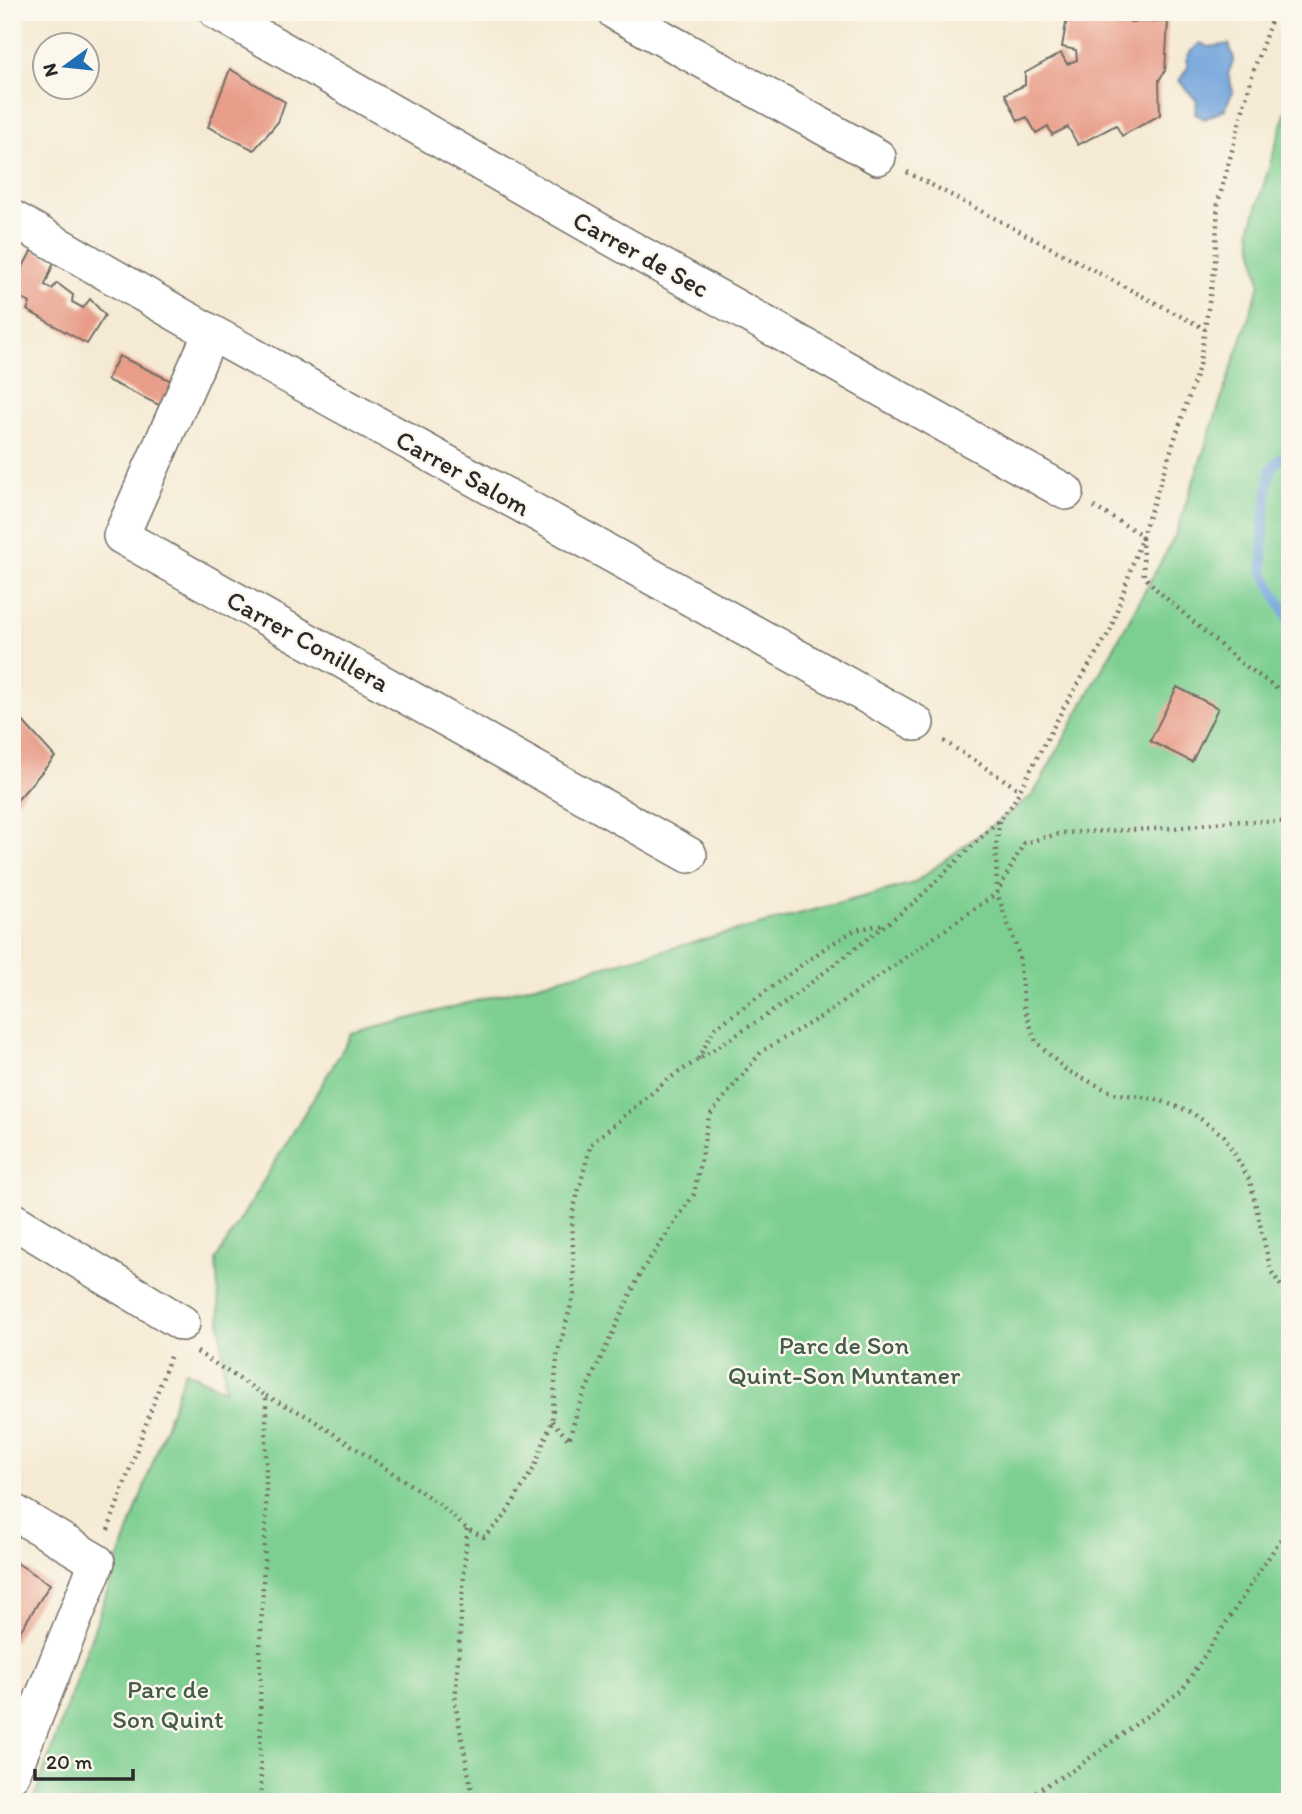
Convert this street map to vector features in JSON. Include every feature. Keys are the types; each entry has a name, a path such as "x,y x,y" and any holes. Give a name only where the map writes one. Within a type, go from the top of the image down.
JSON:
{"street":[{"name":"Carrer de Sec","path":"217,12 1066,492"},
{"path":"615,12 878,156"},
{"name":"Carrer Salom","path":"12,218 211,333 916,723"},
{"name":"Carrer Conillera","path":"211,333 121,536 689,855"},
{"path":"12,1220 182,1324"},
{"path":"12,1511 97,1562 12,1774"}],"path":[{"path":"182,1324 197,1352 266,1396 307,1416 397,1475 438,1503 467,1529 484,1537 504,1517 536,1466 552,1421 557,1356 573,1294 572,1214 591,1144 667,1080 785,1003 916,901 999,820 1012,805 1064,706 1110,631 1199,367 1215,264 1218,203 1254,72 1274,12"},
{"path":"878,156 1205,329"},
{"path":"1066,492 1142,535"},
{"path":"1142,535 1144,576 1158,592 1241,663 1283,692 1290,693"},
{"path":"916,723 1020,790"},
{"path":"999,820 996,848 997,893 1019,955 1024,1007 1035,1042 1066,1070 1113,1093 1156,1099 1191,1112 1224,1136 1250,1181 1271,1271 1290,1299"},
{"path":"552,1421 569,1440 579,1405 641,1272 694,1194 709,1116 762,1051 824,1015 997,893 1024,843 1062,832 1175,828 1231,821 1290,822"},
{"path":"697,1061 715,1028 828,946 855,930 888,923"},
{"path":"97,1562 182,1324"},
{"path":"261,1802 260,1650 266,1518 266,1396"},
{"path":"1017,1802 1075,1769 1182,1690 1290,1525"},
{"path":"467,1529 455,1703 474,1802"}],"green space":[{"name":"Parc de Son Quint-Son Muntaner","path":"1290,98 1290,1802 33,1802 185,1371 225,1390 216,1260 352,1034 914,883 1033,795 1175,536 1260,284 1250,230"}],"water":[{"path":"1200,43 1209,47 1229,44 1234,59 1228,74 1233,91 1225,109 1205,119 1195,114 1197,101 1179,81 1188,67 1186,60 1190,52"}],"building":[{"path":"1068,12 1130,12 1130,22 1168,21 1165,71 1159,80 1160,115 1122,136 1116,125 1078,145 1068,127 1052,135 1048,126 1036,133 1027,117 1018,121 1005,94 1025,85 1025,73 1061,53 1067,64 1077,60 1076,50 1062,47"},
{"path":"230,69 285,102 278,122 254,150 208,127"},
{"path":"33,248 54,262 45,285 52,289 57,283 73,295 72,302 83,308 90,299 105,315 87,344 27,310 30,303 12,293 12,287"},
{"path":"119,356 176,383 161,406 107,380"},
{"path":"1177,687 1218,708 1192,762 1150,741"},
{"path":"19,717 55,757 12,806 12,724"},
{"path":"12,1560 50,1584 12,1644"}],"waterway":[{"path":"1290,449 1271,469 1264,520 1263,571 1290,622"}],"park label":[{"name":"Parc de Son Quint","path":"168,1704"}]}
